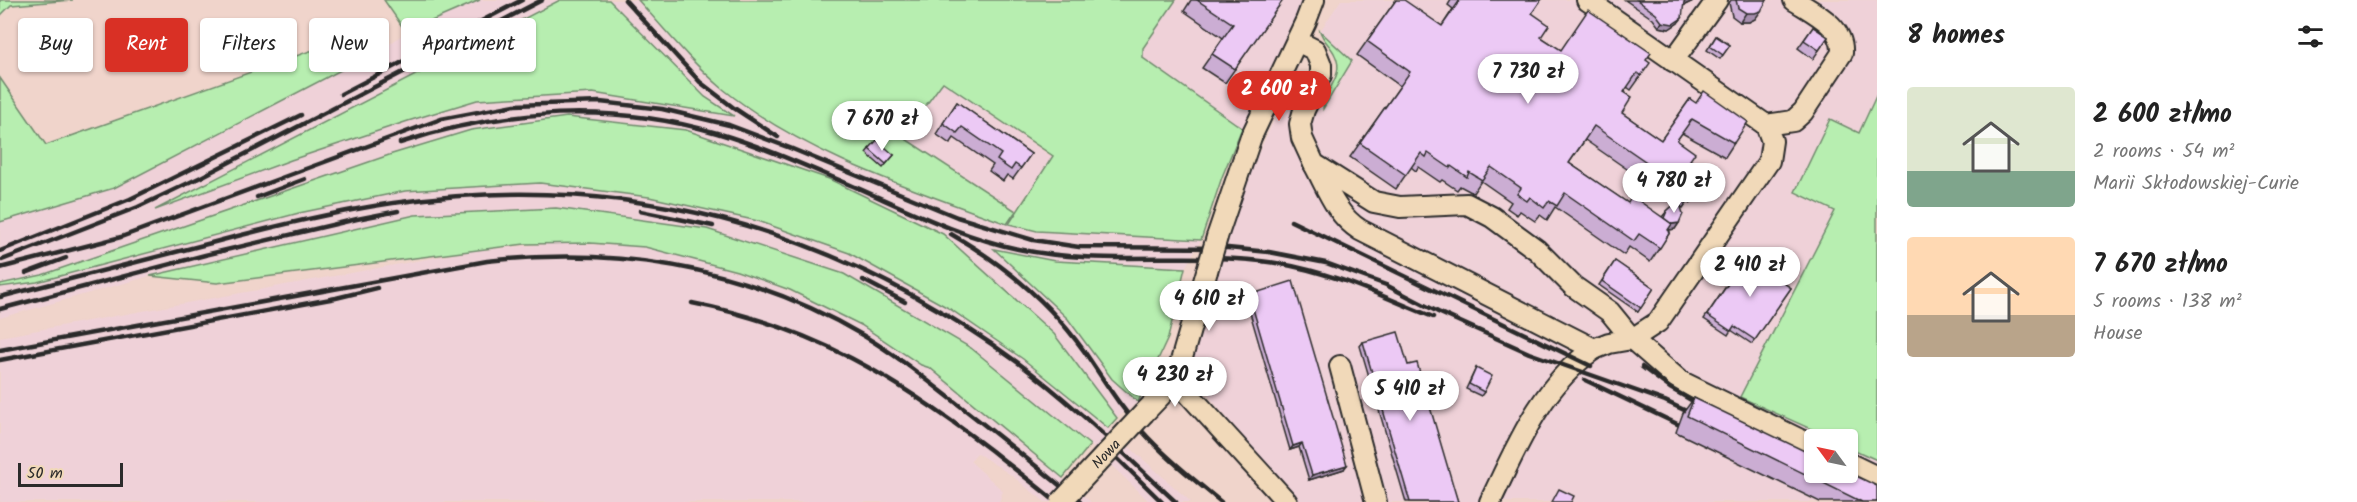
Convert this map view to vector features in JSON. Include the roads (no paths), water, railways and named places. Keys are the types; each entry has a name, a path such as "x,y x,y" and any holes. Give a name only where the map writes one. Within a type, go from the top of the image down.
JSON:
{"street":[{"name":"Nowa","path":"1061,502 1167,389 1174,378 1247,146 1314,0"},
{"path":"1490,502 1535,412 1568,371 1594,349 1632,339 1658,322 1769,161 1772,141 1766,125 1587,0"},
{"path":"1673,61 1717,0"},
{"path":"1766,125 1793,121 1803,112 1842,53 1843,45 1834,27 1794,0"},
{"path":"1297,40 1314,50 1322,65 1322,75 1304,110 1300,124 1302,138 1341,215 1348,223 1594,349"},
{"path":"1314,164 1374,202 1400,207 1467,204 1492,217 1537,250 1573,286 1610,312 1632,339 1680,381 1804,442"},
{"path":"1340,366 1376,502"},
{"path":"1174,378 1287,502"},
{"path":"1858,468 1877,477"}],"railway":[{"path":"341,94 522,0"},
{"path":"2,260 138,207 201,177 542,0"},
{"path":"625,0 700,82 778,137"},
{"path":"0,268 121,237 441,119 515,105 600,102 662,109 729,125 957,217 1033,240 1079,247 1228,248 1269,252 1326,263 1386,285 1438,312 1529,353 1665,401 1699,417"},
{"path":"400,143 478,123 558,114 638,117 677,123 717,133 769,151 934,222 997,244 1050,254 1082,257 1244,259 1276,263 1338,279 1433,317"},
{"path":"0,251 130,199 301,115"},
{"path":"257,197 305,179"},
{"path":"0,297 279,226 393,203 478,195 562,195 642,203 721,219 798,243 873,275 946,314 1017,362 1059,395 1176,502"},
{"path":"0,309 205,255 398,211"},
{"path":"640,211 713,226"},
{"path":"1291,221 1591,366"},
{"path":"951,234 989,258 1024,285 1071,333 1119,403 1152,442 1221,502"},
{"path":"0,350 487,261 537,257 634,260 682,267 728,278 774,293 820,312 889,352 1080,502"},
{"path":"26,273 66,258"},
{"path":"863,280 905,302"},
{"path":"0,360 336,298 377,288"},
{"path":"692,303 736,313 777,326 851,358 887,378 956,424 1056,502"},
{"path":"1642,367 1670,388 1707,409"},
{"path":"1585,380 1694,432"},
{"path":"1117,458 1162,502"}]}
